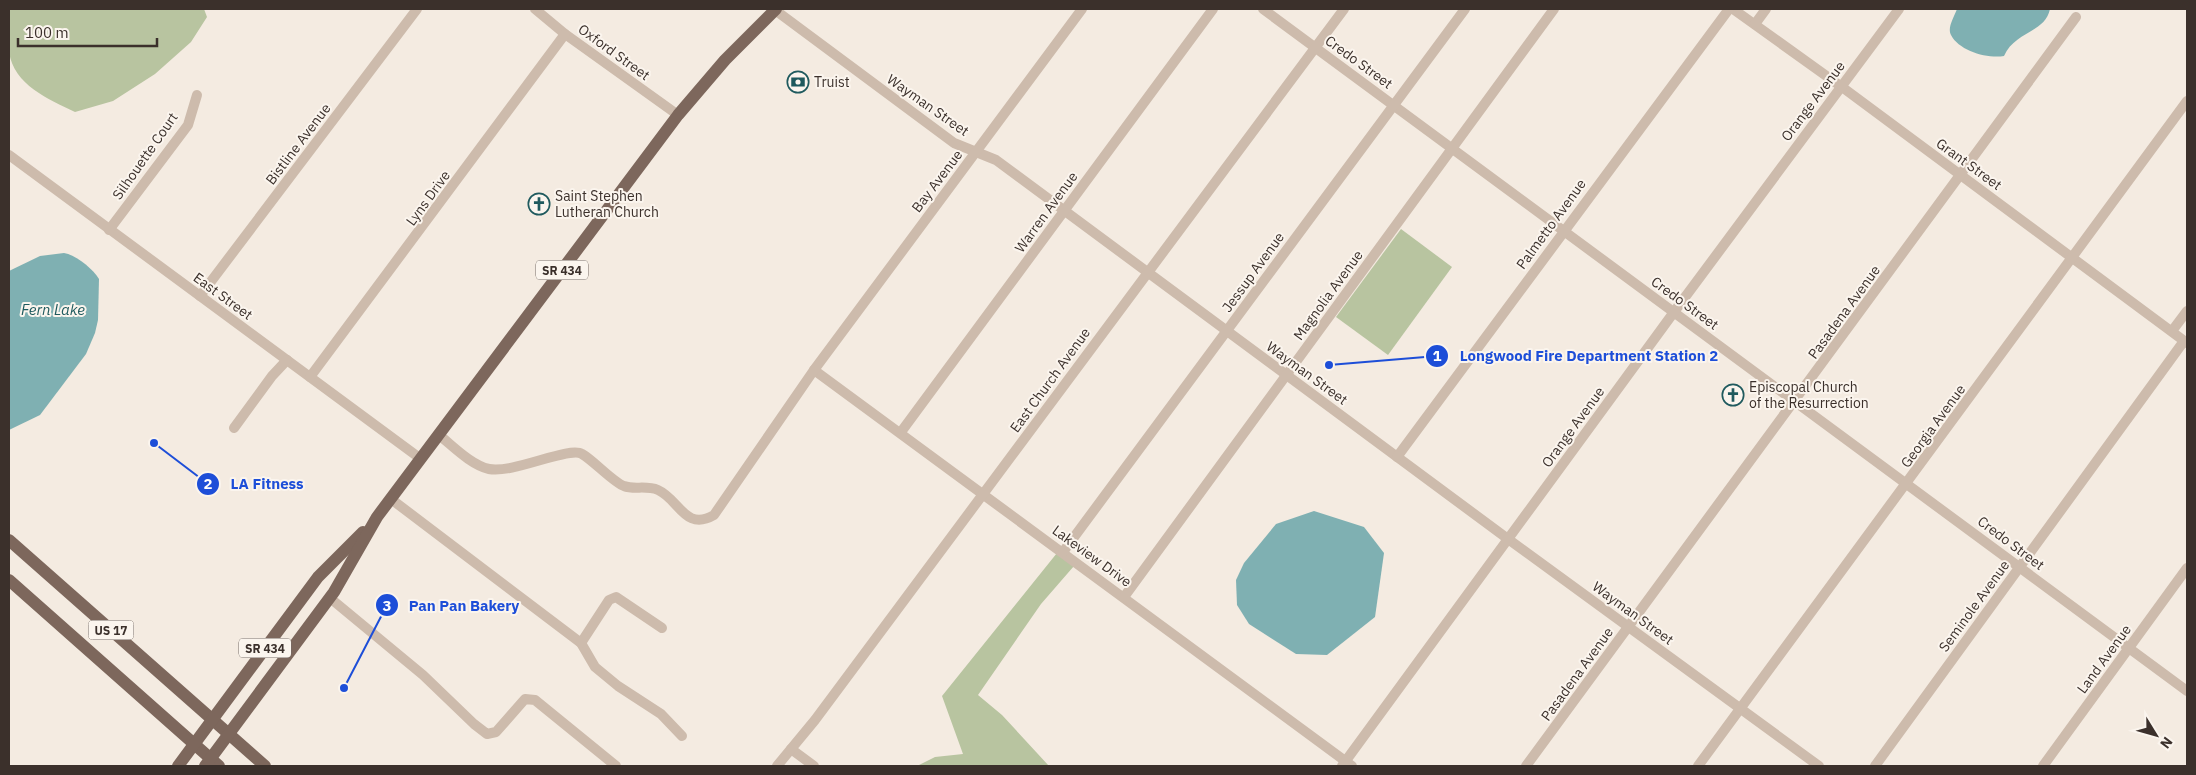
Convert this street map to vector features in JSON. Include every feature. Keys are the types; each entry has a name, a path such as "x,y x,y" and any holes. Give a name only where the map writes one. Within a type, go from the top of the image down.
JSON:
{"main road":[{"name":"SR 434","path":"212,764 229,735 330,598 377,517 391,498 678,115 725,60 776,10"},
{"name":"SR 434","path":"178,766 318,577 377,517"},
{"name":"US 17","path":"9,540 265,766"},
{"name":"US 17","path":"9,580 195,744 212,764"}],"street":[{"name":"Bistline Avenue","path":"200,296 417,9"},
{"name":"Oxford Street","path":"535,9 565,34 678,115"},
{"name":"Bay Avenue","path":"439,435 476,463 489,469 509,469 543,461 564,453 580,452 624,486 646,486 660,490 694,520 705,520 714,515 814,370 1082,9"},
{"name":"Warren Avenue","path":"901,432 1213,9"},
{"name":"Credo Street","path":"1263,9 2187,691"},
{"name":"East Church Avenue","path":"777,766 984,494 1146,272 1344,9"},
{"name":"Jessup Avenue","path":"1063,552 1465,9"},
{"name":"Magnolia Avenue","path":"1124,597 1554,9"},
{"name":"Palmetto Avenue","path":"1397,457 1729,9"},
{"name":"Grant Street","path":"1733,9 1841,86 2186,342"},
{"path":"1755,24 1766,9"},
{"name":"Orange Avenue","path":"1346,765 1674,312 1899,9"},
{"name":"Wayman Street","path":"776,10 954,143 996,160 1508,539 1819,766"},
{"name":"Pasadena Avenue","path":"1526,766 2076,17"},
{"name":"Lyns Drive","path":"310,377 565,34"},
{"name":"Silhouette Court","path":"110,230 188,125 197,95"},
{"name":"Georgia Avenue","path":"1698,766 1908,484 2187,101"},
{"name":"East Street","path":"9,155 421,459"},
{"path":"2172,332 2187,311"},
{"name":"Seminole Avenue","path":"1875,766 2186,342"},
{"path":"234,428 272,376 287,360"},
{"name":"Lakeview Drive","path":"814,370 1124,597 1346,765"},
{"path":"391,498 581,642 595,667 618,686 661,714 682,736"},
{"name":"Land Avenue","path":"2044,766 2187,568"},
{"path":"581,642 610,600 616,597 662,628"},
{"path":"330,598 422,675 487,734 496,732 525,699 535,700 616,766"},
{"path":"791,749 814,766"}],"green space":[{"path":"9,9 204,9 207,17 191,42 155,74 113,101 75,112 34,90 25,82 12,64 8,36"},
{"path":"1401,229 1452,267 1388,355 1336,317"},
{"path":"1057,553 1074,566 1041,604 978,695 1002,715 1049,766 917,766 935,757 963,754 942,696"}],"water":[{"path":"1957,9 2050,9 2042,23 2015,41 2004,56 1997,57 1974,53 1955,41 1950,29"},
{"name":"Fern Lake","path":"64,253 74,256 84,263 99,279 98,320 95,333 86,354 40,415 9,430 9,271 40,256"},
{"path":"1314,511 1364,527 1384,553 1375,617 1327,655 1296,654 1249,624 1237,605 1236,580 1244,563 1276,524"}],"place":[{"name":"Truist","path":"798,82"},
{"name":"Saint Stephen Lutheran Church","path":"539,204"},
{"name":"Longwood Fire Department Station 2","path":"1329,365"},
{"name":"Episcopal Church of the Resurrection","path":"1733,395"},
{"name":"LA Fitness","path":"154,443"},
{"name":"Pan Pan Bakery","path":"344,688"}]}
